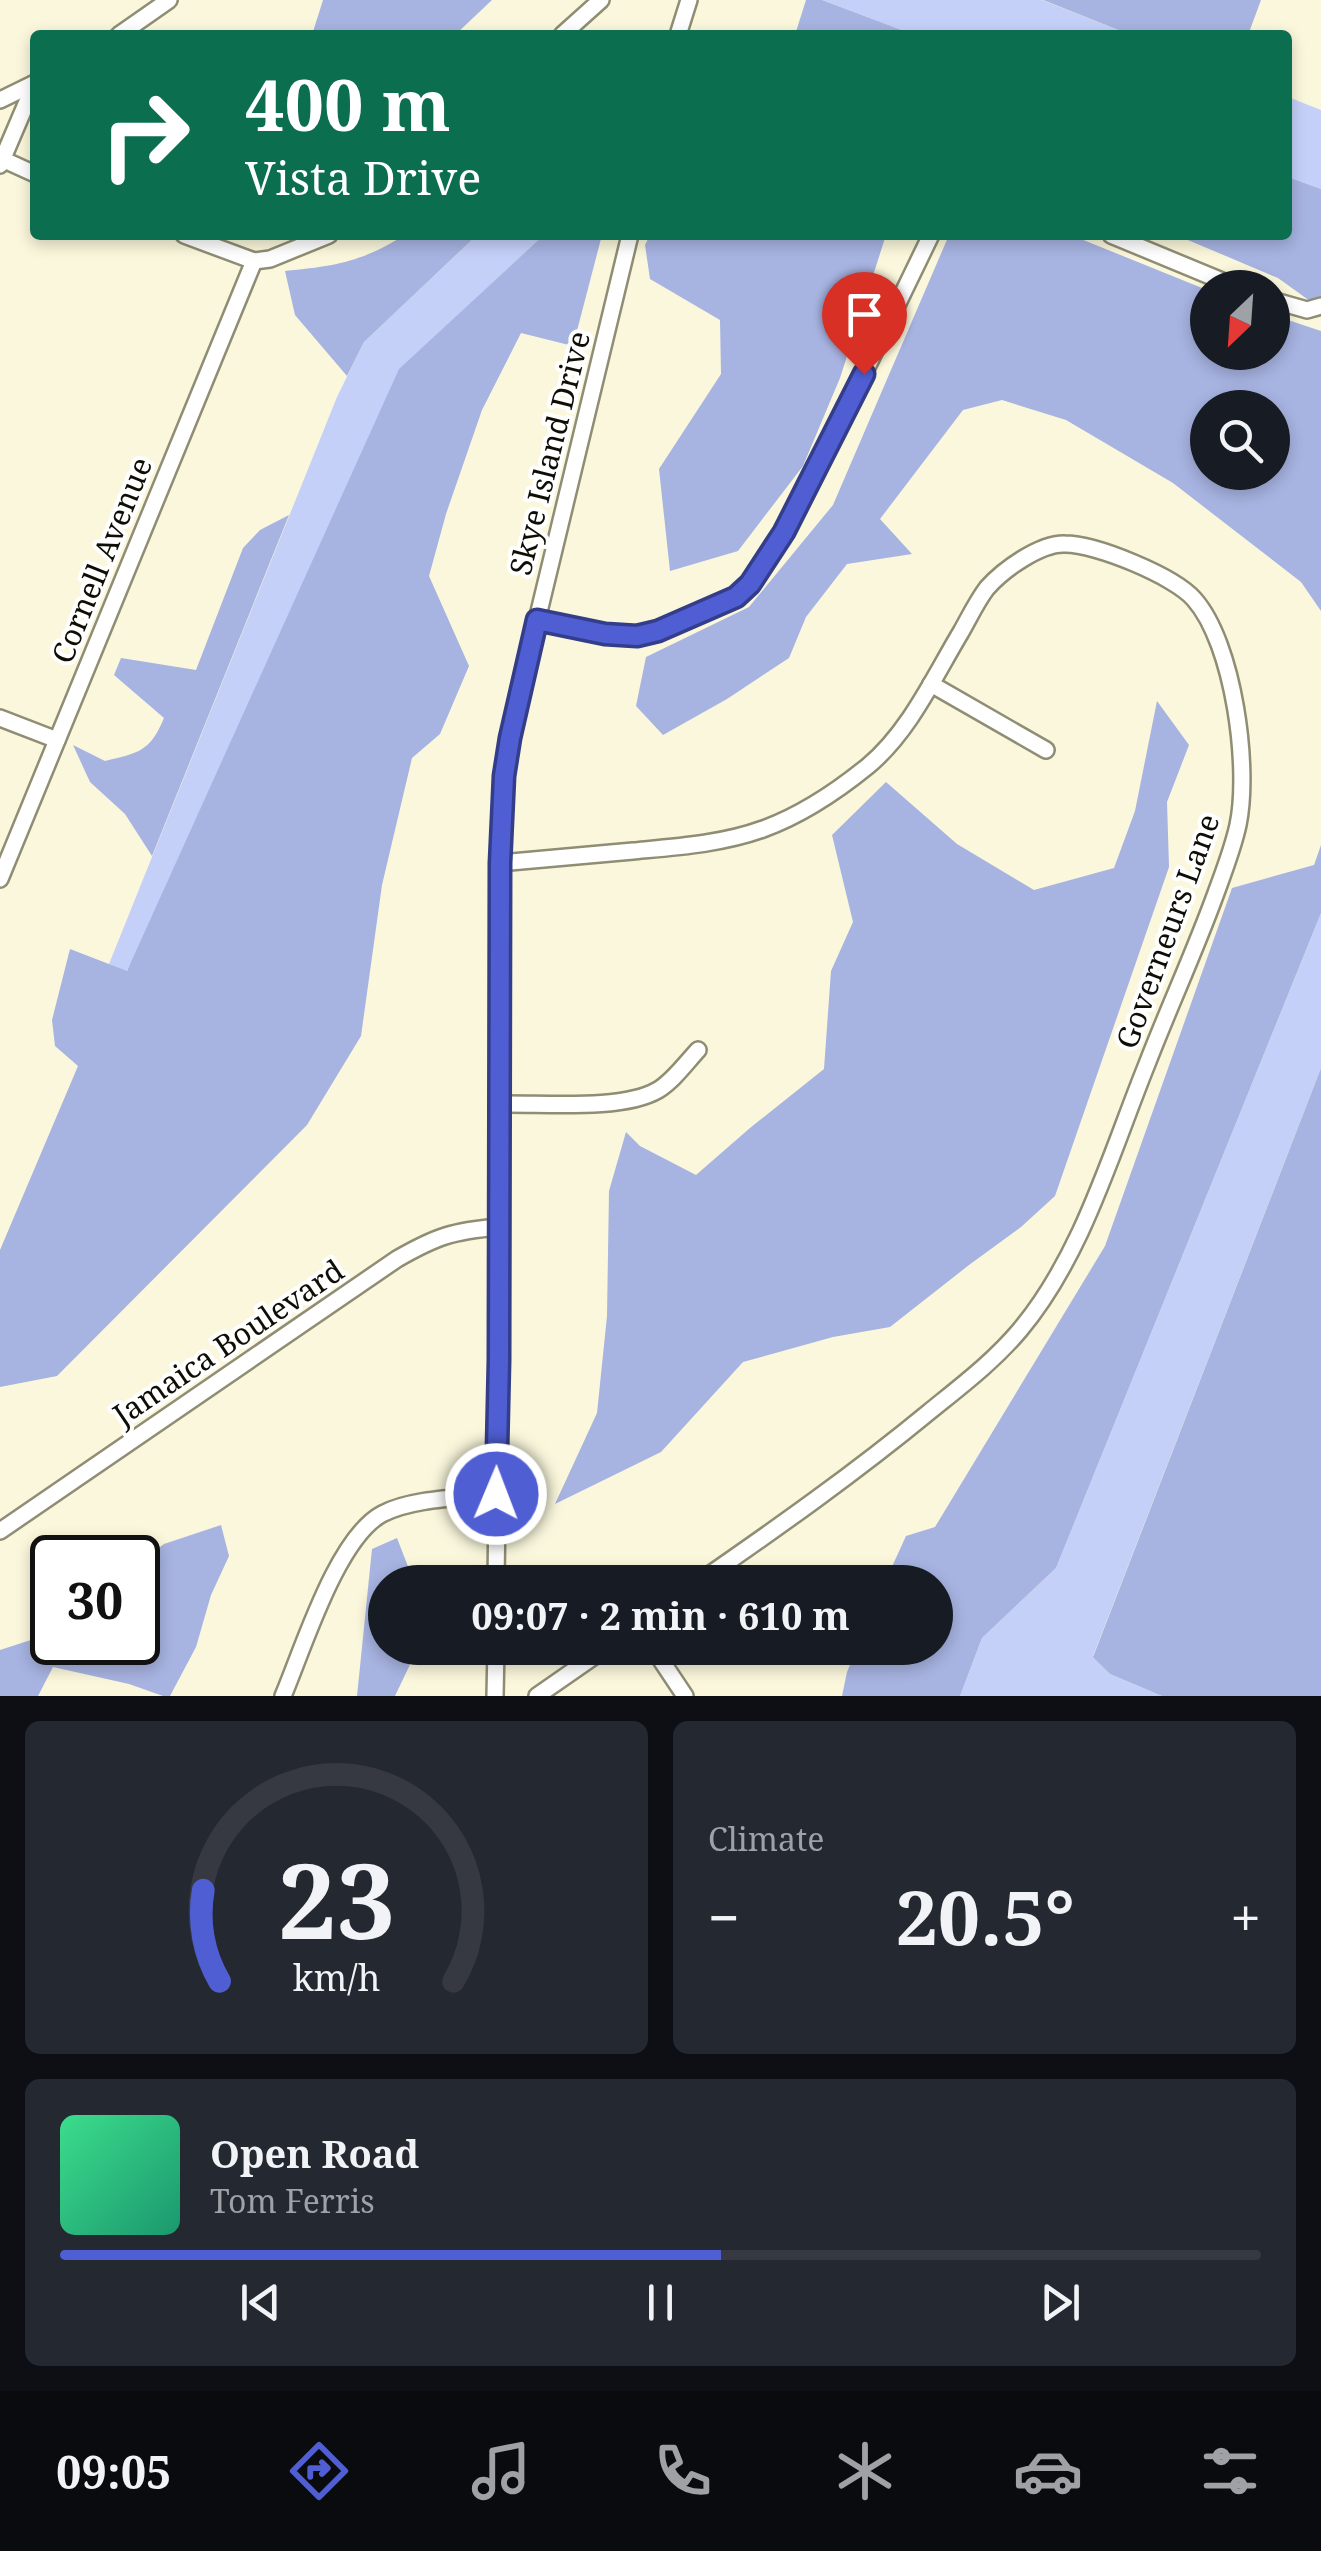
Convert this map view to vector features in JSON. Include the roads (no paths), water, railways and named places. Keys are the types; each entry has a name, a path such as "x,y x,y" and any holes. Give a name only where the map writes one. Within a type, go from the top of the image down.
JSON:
{"street":[{"path":"126,30 169,0"},
{"path":"568,30 601,0"},
{"path":"680,30 689,0"},
{"path":"0,100 30,85"},
{"path":"30,95 1,162 30,172"},
{"path":"197,240 254,261 316,240"},
{"name":"Skye Island Drive","path":"496,1565 500,863 504,776 537,620 629,240"},
{"path":"537,620 605,634 637,636 658,631 736,597 758,572 806,492 929,240"},
{"path":"1123,240 1196,270"},
{"name":"Cornell Avenue","path":"0,880 254,261"},
{"path":"1290,305 1307,310 1321,306"},
{"name":"Governeurs Lane","path":"500,863 689,846 739,836 790,818 838,790 875,760 906,723 985,590 1006,571 1046,546 1082,545 1173,581 1204,612 1222,654 1236,710 1243,781 1234,841 1200,936 1075,1244 1054,1284 1020,1330 987,1365 904,1432 723,1565"},
{"path":"930,684 1046,750"},
{"path":"0,718 57,740"},
{"path":"500,1104 613,1103 640,1098 661,1088 698,1050"},
{"name":"Jamaica Boulevard","path":"0,1531 397,1259 459,1230 499,1226"},
{"path":"283,1696 329,1585 346,1552 366,1526 383,1514 415,1504 496,1494"},
{"path":"495,1696 496,1665"},
{"path":"537,1696 582,1665"},
{"path":"664,1665 685,1696"}]}
